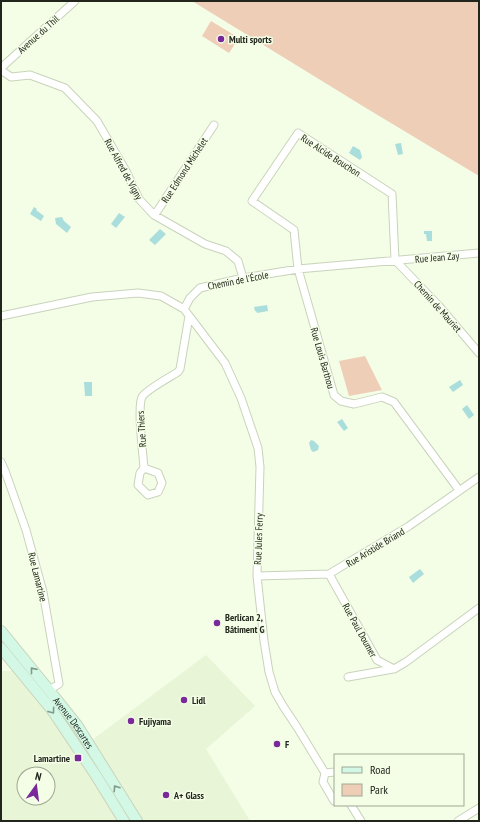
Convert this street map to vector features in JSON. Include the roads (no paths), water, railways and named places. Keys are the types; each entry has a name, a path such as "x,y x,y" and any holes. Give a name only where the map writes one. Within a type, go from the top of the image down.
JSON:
{"main road":[{"name":"Avenue Descartes","path":"1,632 50,690 76,725 137,821"},
{"name":"Avenue Descartes","path":"1,648 52,710 95,774 124,821"}],"street":[{"name":"Avenue du Thil","path":"1,69 75,1"},
{"name":"Rue Alfred de Vigny","path":"1,69 11,77 30,75 65,88 97,121 126,171 139,199 154,215 205,244 226,251 238,261 243,278"},
{"name":"Rue Edmond Michelet","path":"154,215 214,125"},
{"name":"Rue Alcide Bouchon","path":"298,269 294,230 252,201 298,133 392,194 395,260"},
{"name":"Rue Jean Zay","path":"395,260 479,253"},
{"name":"Chemin de l'École","path":"184,309 190,298 200,288 243,278 298,269 395,260"},
{"name":"Chemin de Mauriet","path":"395,260 439,306 479,353"},
{"name":"Rue Louis Barthou","path":"298,269 334,394 341,401 354,404 382,398 394,402 459,490"},
{"path":"1,316 92,297 138,293 161,296 184,309"},
{"name":"Rue Jules Ferry","path":"184,309 225,362 241,398 258,448 260,467 257,576 269,672 283,706 325,773 323,782 334,801"},
{"name":"Rue Thiers","path":"144,468 140,407 143,396 178,372 180,369 189,316"},
{"name":"Rue Lamartine","path":"1,462 26,530 43,592 59,684 50,690"},
{"name":"Rue Aristide Briand","path":"257,576 329,574 409,526 479,477"},
{"name":"Rue Paul Doumer","path":"329,574 377,660 394,669"},
{"path":"348,677 394,669 406,662 479,608"},
{"path":"325,773 334,772"},
{"path":"352,806 361,821"},
{"path":"458,821 479,808"}],"water":[{"path":"401,143 403,154 398,155 395,144"},
{"path":"353,146 360,150 362,157 360,160 349,153"},
{"path":"34,207 44,216 41,221 30,214"},
{"path":"119,213 125,217 116,228 111,224"},
{"path":"62,217 71,227 67,233 56,224 55,218"},
{"path":"160,229 166,234 155,245 149,240"},
{"path":"424,231 432,231 432,241 427,241"},
{"path":"267,305 268,311 257,313 255,311 254,307"},
{"path":"460,380 463,385 453,392 449,387"},
{"path":"84,382 92,382 92,396 85,396"},
{"path":"467,405 474,415 469,419 462,409"},
{"path":"342,419 348,428 344,431 337,422"},
{"path":"311,440 319,446 318,450 313,452 311,450 309,443"},
{"path":"420,569 424,574 413,583 409,577"}],"place":[{"name":"Multi sports","path":"221,39"},
{"name":"Berlican 2, Bâtiment G","path":"217,623"},
{"name":"Lidl","path":"184,700"},
{"name":"Fujiyama","path":"131,721"},
{"name":"F","path":"277,744"},
{"name":"Lamartine","path":"78,758"},
{"name":"A+ Glass","path":"166,795"}]}
